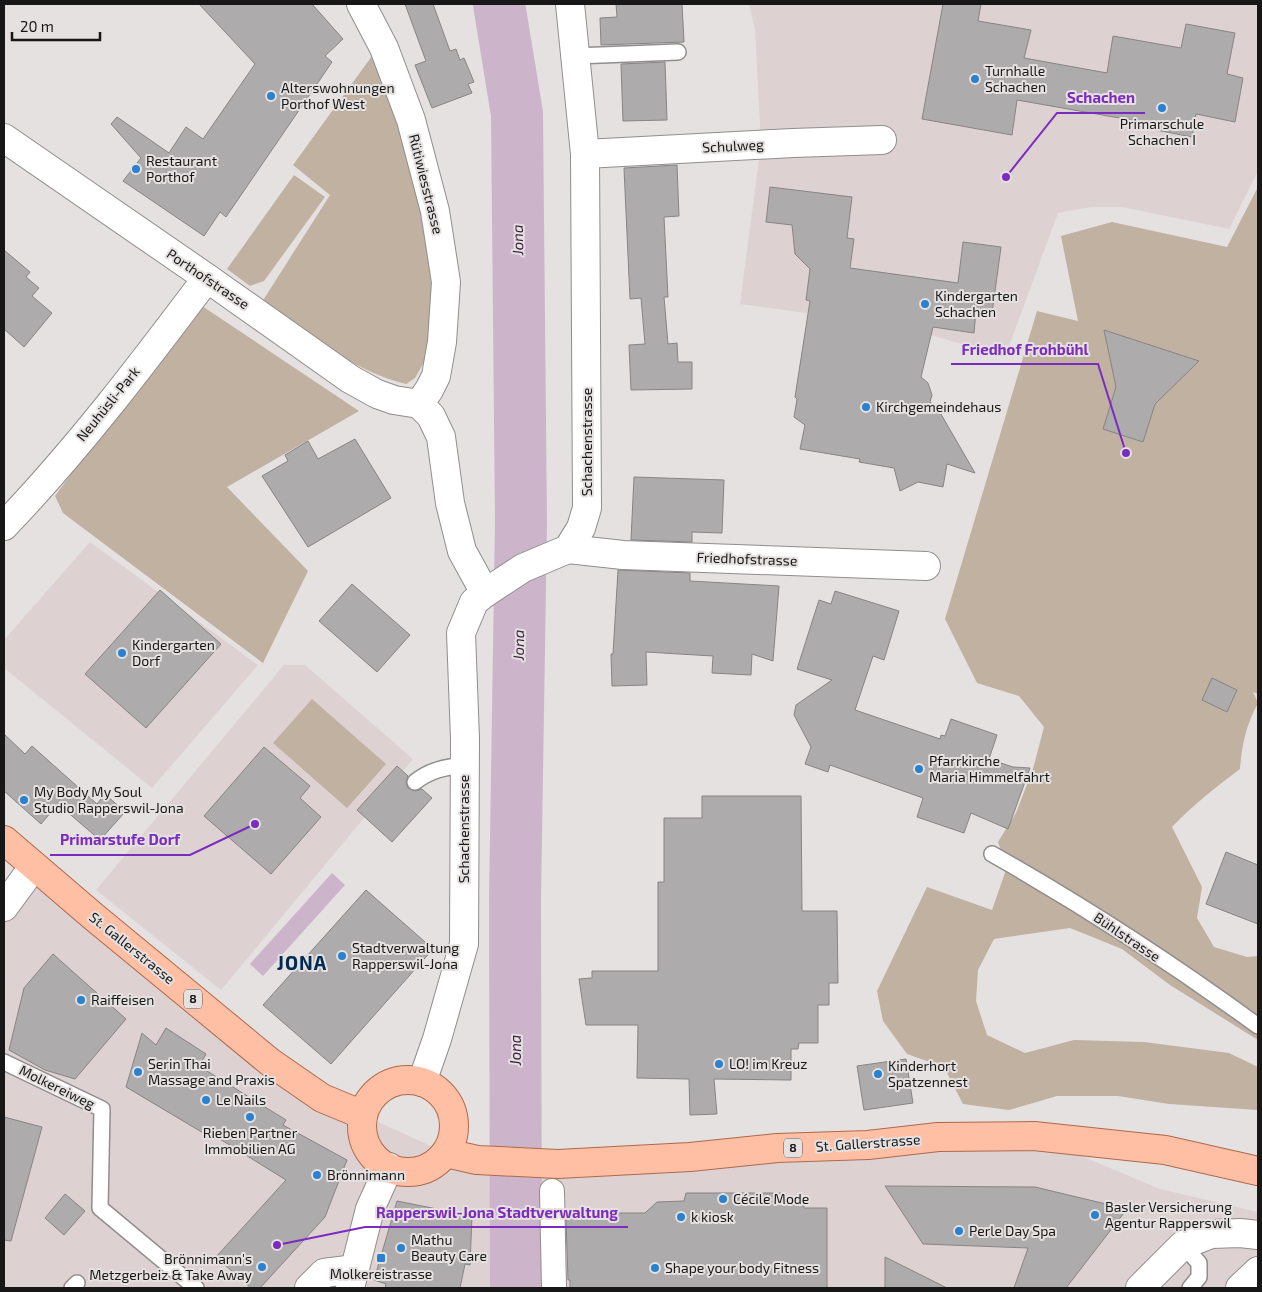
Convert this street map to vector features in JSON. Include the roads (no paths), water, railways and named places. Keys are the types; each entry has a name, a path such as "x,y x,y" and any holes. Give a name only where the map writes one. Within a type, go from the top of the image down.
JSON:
{"main road":[{"name":"St. Gallerstrasse","path":"4,840 270,1062 322,1098 363,1115"},
{"path":"407,1080 422,1082 437,1090 449,1104 454,1120 453,1137 446,1153 434,1164 420,1170 404,1172 389,1167 376,1158 367,1146 362,1131 363,1115 369,1101 379,1090 392,1082 407,1080"},
{"name":"St. Gallerstrasse","path":"446,1153 477,1160 552,1164 681,1158 777,1148 868,1145 938,1137 1034,1136 1165,1150 1258,1171"}],"street":[{"name":"Rütiwiesstrasse","path":"361,4 384,48 411,120 436,211 445,273 442,342 436,376 419,404"},
{"name":"Schachenstrasse","path":"422,1082 437,1040 464,944 464,765 461,633 474,602 485,593 523,568 568,549 581,528 587,508 585,154 570,4"},
{"name":"Porthofstrasse","path":"4,138 350,379 377,394 394,400 419,404"},
{"name":"Schulweg","path":"585,154 882,140"},
{"name":"Neuhüsli-Park","path":"4,526 31,497 121,390 207,278"},
{"path":"419,404 431,416 441,437 450,503 462,552 485,593"},
{"name":"Friedhofstrasse","path":"568,549 623,555 926,566"},
{"path":"4,907 34,866"},
{"path":"309,1288 324,1273 352,1278 370,1209 389,1167"},
{"path":"552,1191 554,1288"},
{"path":"1140,1288 1183,1245 1211,1234 1240,1233 1258,1235"},
{"path":"1240,1288 1258,1271"}],"lane":[{"path":"575,56 678,52"},
{"path":"415,782 425,774 441,768 464,765"},
{"name":"Bühlstrasse","path":"992,854 1058,892 1108,924 1258,1026"},
{"name":"Molkereiweg","path":"4,1062 102,1109 100,1208 196,1288"},
{"path":"1183,1245 1199,1263 1199,1277 1190,1288"}],"waterway":[{"name":"Jona","path":"499,4 517,114 521,523 515,900 516,1288"}],"place":[{"name":"Turnhalle Schachen","path":"975,79"},
{"name":"Alterswohnungen Porthof West","path":"271,96"},
{"name":"Primarschule Schachen I","path":"1162,108"},
{"name":"Restaurant Porthof","path":"136,169"},
{"name":"Schachen","path":"1006,177"},
{"name":"Kindergarten Schachen","path":"925,304"},
{"name":"Kirchgemeindehaus","path":"866,407"},
{"name":"Friedhof Frohbühl","path":"1126,453"},
{"name":"Kindergarten Dorf","path":"122,653"},
{"name":"Pfarrkirche Maria Himmelfahrt","path":"919,769"},
{"name":"My Body My Soul Studio Rapperswil-Jona","path":"24,800"},
{"name":"Primarstufe Dorf","path":"255,824"},
{"name":"Stadtverwaltung Rapperswil-Jona","path":"342,956"},
{"name":"Raiffeisen","path":"81,1000"},
{"name":"LO! im Kreuz","path":"719,1064"},
{"name":"Serin Thai Massage and Praxis","path":"138,1072"},
{"name":"Kinderhort Spatzennest","path":"878,1074"},
{"name":"Le Nails","path":"206,1100"},
{"name":"Rieben Partner Immobilien AG","path":"250,1117"},
{"name":"Brönnimann","path":"317,1175"},
{"name":"Cécile Mode","path":"723,1199"},
{"name":"Basler Versicherung Agentur Rapperswil","path":"1095,1215"},
{"name":"k kiosk","path":"681,1217"},
{"name":"Perle Day Spa","path":"959,1231"},
{"name":"Rapperswil-Jona Stadtverwaltung","path":"277,1245"},
{"name":"Mathu Beauty Care","path":"401,1248"},
{"name":"Molkereistrasse","path":"381,1258"},
{"name":"Brönnimann's Metzgerbeiz & Take Away","path":"262,1267"},
{"name":"Shape your body Fitness","path":"655,1268"}],"district":[{"name":"JONA","path":"302,963"}]}
